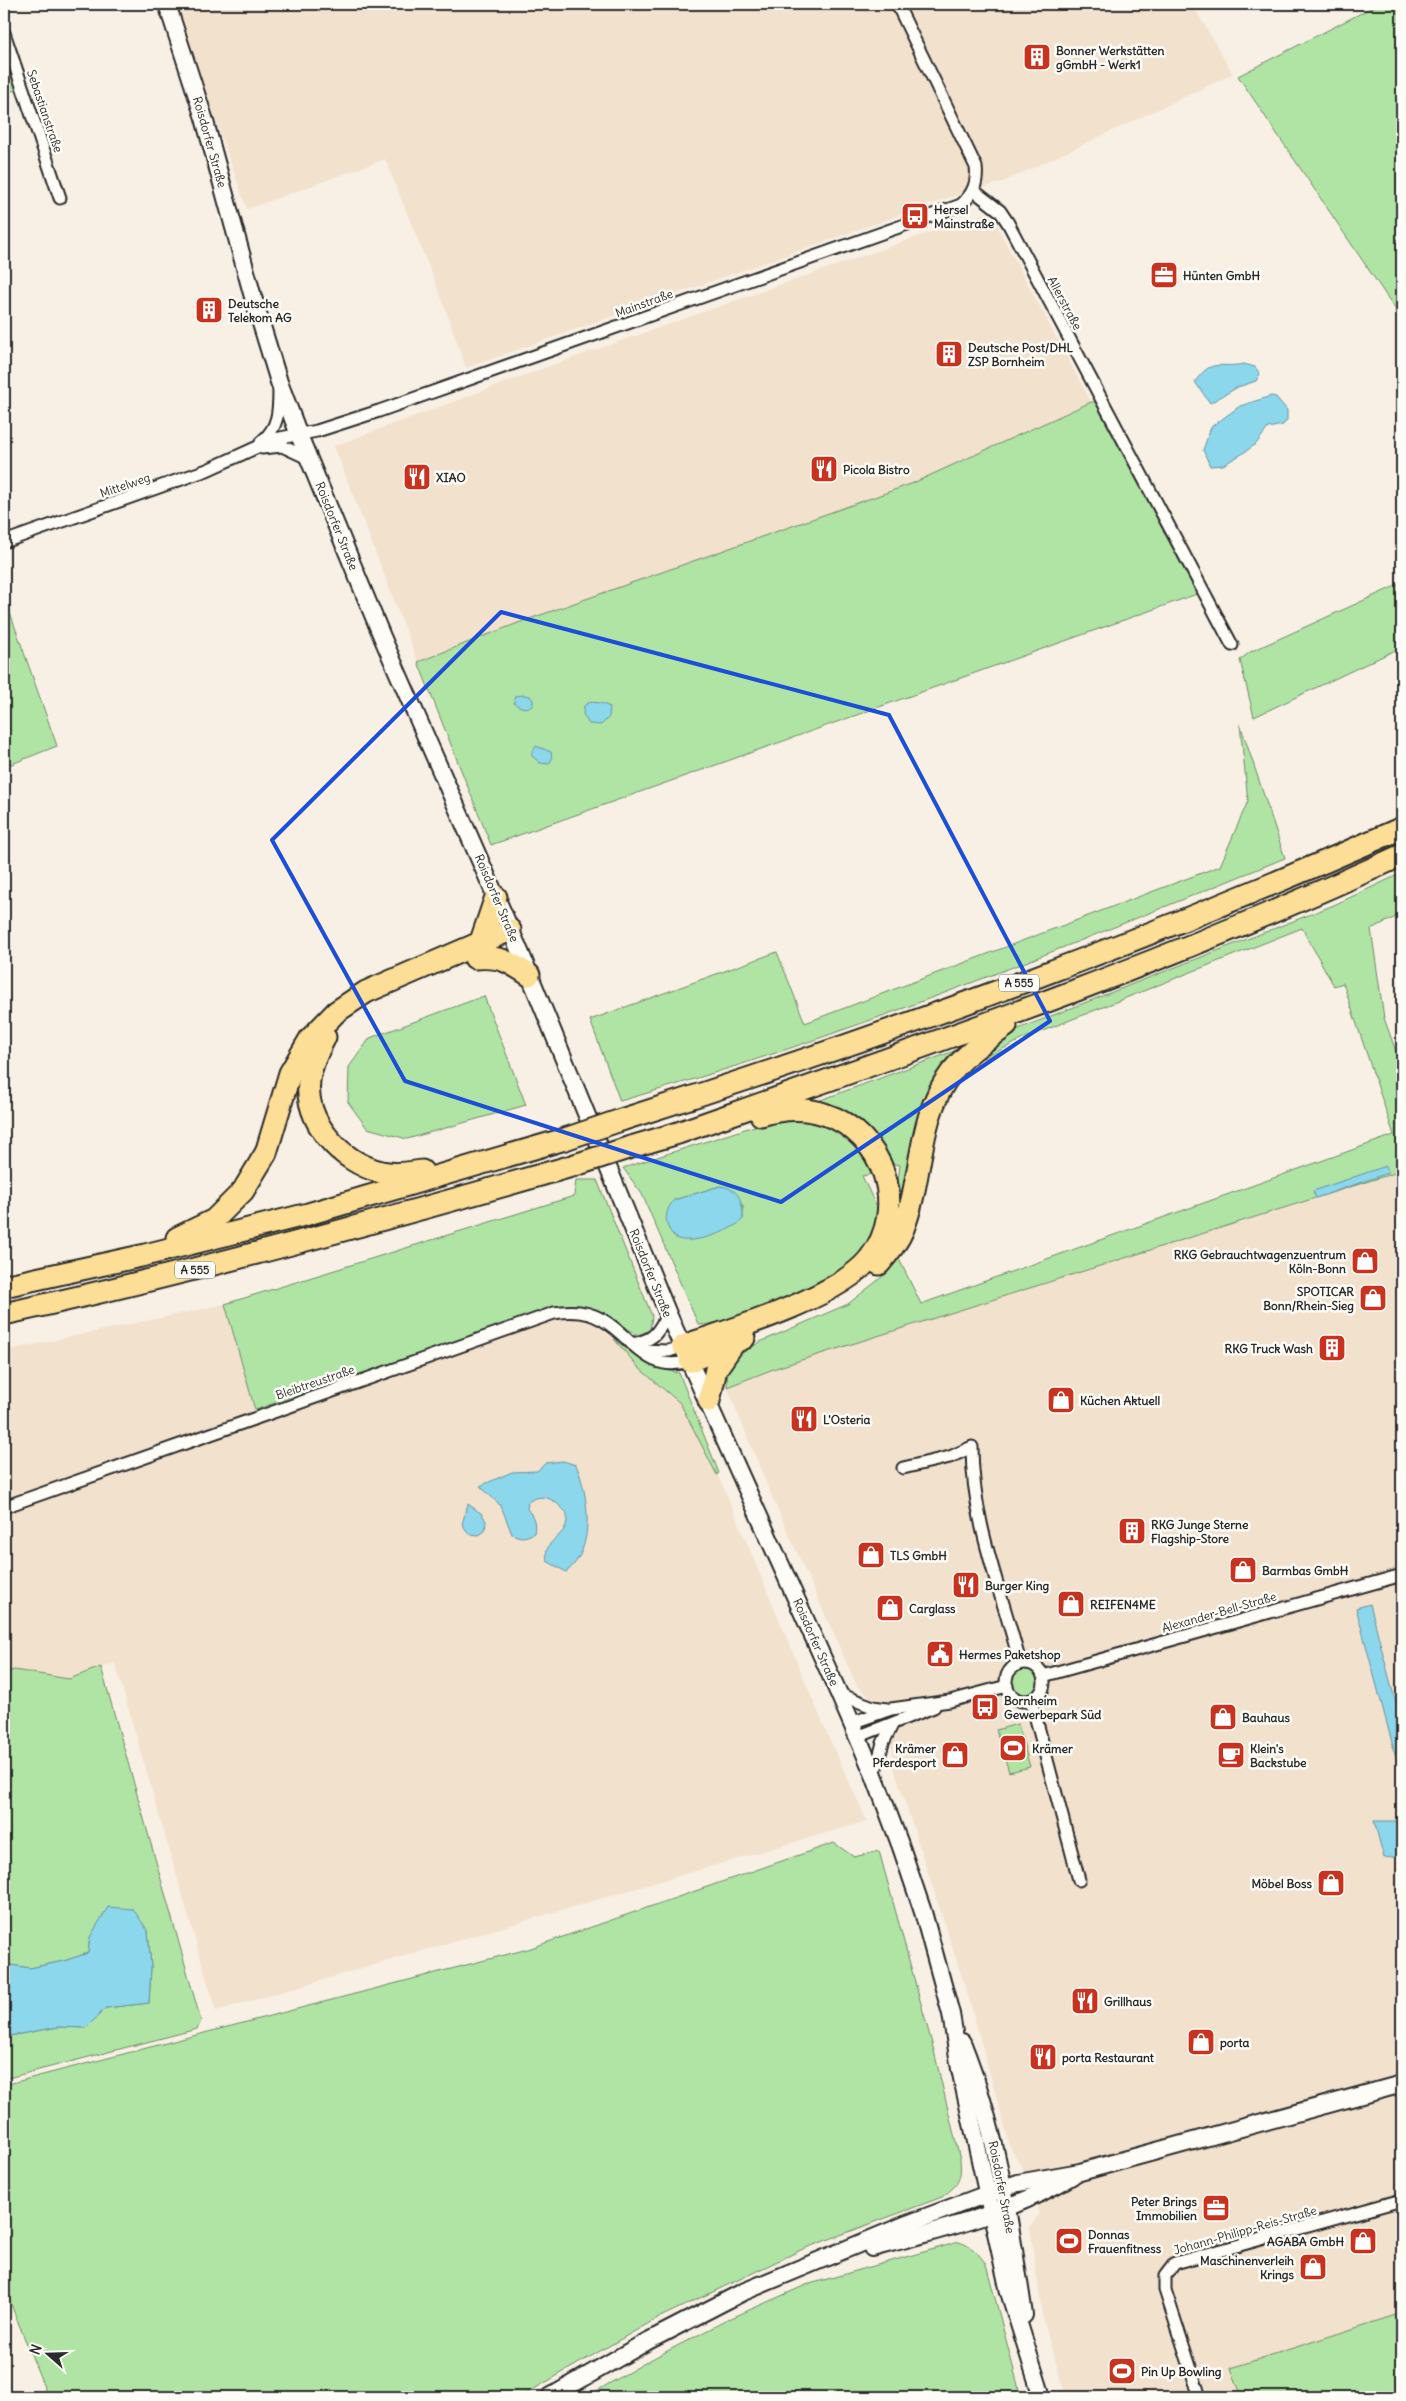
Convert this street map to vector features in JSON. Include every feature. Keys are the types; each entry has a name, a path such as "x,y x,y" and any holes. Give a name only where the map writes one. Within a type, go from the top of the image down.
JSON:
{"highway":[{"name":"A 555","path":"4,1286 141,1256 308,1214 565,1139 858,1043 1069,964 1323,863 1402,828"},
{"name":"A 555","path":"4,1314 139,1284 385,1220 675,1134 1028,1010 1291,905 1402,855"},
{"path":"478,950 496,897"},
{"path":"489,1161 453,1164 403,1173 381,1172 358,1163 337,1149 319,1127 312,1103 309,1081 316,1055 329,1029 358,1005 512,935"},
{"path":"141,1256 214,1220 243,1191 266,1153 290,1073 310,1039 336,1012 366,992 478,950 508,960 529,976"},
{"path":"686,1353 735,1342 846,1293 876,1268 902,1230 913,1196 925,1134 934,1104 950,1074 970,1051 1028,1010"},
{"path":"675,1134 718,1128 777,1110 812,1110 844,1122 869,1144 882,1165 889,1188 885,1228 879,1244 870,1258 846,1280 686,1353"},
{"path":"709,1401 716,1369 735,1342"}],"main road":[{"name":"Roisdorfer Straße","path":"167,4 204,118 253,297 279,382 299,435 386,648 512,935 668,1314 709,1401 874,1775 923,1912 951,2014 960,2069 1009,2292 1042,2397"},
{"name":"Roisdorfer Straße","path":"951,2014 973,2069 998,2158 1032,2364"},
{"path":"550,2397 646,2342 743,2292 907,2224 1003,2188 1018,2183 1080,2172 1402,2084"},
{"path":"817,2262 1007,2209 1047,2191 1080,2172"}],"street":[{"path":"898,4 976,167 978,178 974,190"},
{"name":"Sebastianstraße","path":"4,32 60,198"},
{"name":"Mainstraße","path":"317,432 934,216 961,205 974,190"},
{"name":"Allerstraße","path":"974,190 1000,211 1008,223 1232,645"},
{"name":"Mittelweg","path":"252,448 267,437 276,422 279,382"},
{"name":"Mittelweg","path":"4,542 207,470 275,439 317,432"},
{"name":"Mittelweg","path":"252,448 282,446 310,459"},
{"name":"Bleibtreustraße","path":"4,1507 554,1313 567,1311 584,1313 603,1320 652,1361 678,1364 686,1353"},
{"path":"636,1347 652,1338 668,1314"},
{"path":"636,1347 686,1353"},
{"path":"903,1468 950,1456 972,1447 972,1474 979,1516 1020,1663"},
{"name":"Alexander-Bell-Straße","path":"1043,1676 1402,1575"},
{"path":"1020,1663 1034,1665 1043,1676 1042,1690 1031,1700 1016,1698 1007,1686 1009,1672 1020,1663"},
{"path":"839,1694 873,1707 891,1709 950,1701 1007,1686"},
{"path":"1031,1700 1079,1880"},
{"path":"854,1730 892,1725 950,1701"},
{"path":"854,1730 891,1709"},
{"path":"874,1775 883,1743 892,1725"},
{"name":"Johann-Philipp-Reis-Straße","path":"1200,2397 1165,2290 1165,2276 1175,2263 1402,2200"}],"highlighted area":[{"path":"501,612 889,715 1050,1021 781,1202 405,1081 272,840"}],"shaded area":[{"path":"174,4 1192,4 1233,74 1003,182 951,197 466,368 442,299 385,159 247,209"},
{"path":"982,214 992,217 1091,402 911,484 518,623 418,662 334,446 550,366"},
{"path":"1402,1169 1402,2313 1232,2368 1242,2397 1066,2397 1042,2315 1030,2227 1039,2214 1022,2167 1011,2149 969,1999 893,1765 893,1750 868,1695 857,1686 772,1497 727,1387 776,1368 1398,1173"},
{"path":"225,1304 255,1410 552,1308 575,1305 573,1319 595,1324 614,1339 639,1368 680,1403 723,1486 828,1736 867,1821 216,2011 115,1663 69,1679 14,1670 4,1673 4,1351"}],"green space":[{"path":"1379,4 1402,4 1402,319 1238,76"},
{"path":"4,45 21,88 4,94"},
{"path":"1091,402 1095,402 1197,594 491,845 418,662 518,623 911,484"},
{"path":"1402,583 1402,647 1254,717 1240,660 1250,652"},
{"path":"4,596 57,746 4,767"},
{"path":"1240,724 1285,858 1121,925 956,989 789,1049 620,1101 590,1020 777,952 805,1023 1220,866 1248,801"},
{"path":"1402,873 1402,914 1371,929 1384,1018 1402,1068 1402,1169 1398,1172 776,1368 727,1387 728,1362 760,1342 848,1304 882,1277 899,1259 921,1304 1394,1135 1343,983 1334,986 1302,928 1025,1038 983,1059 995,1045 1018,1029 1334,905"},
{"path":"484,996 526,1105 407,1139 367,1128 348,1102 349,1067 370,1038"},
{"path":"968,1046 901,1215 894,1214 900,1165 887,1163 807,1105"},
{"path":"811,1120 839,1128 878,1173 862,1176 880,1214 866,1251 837,1275 737,1318 704,1325 698,1324 642,1194 623,1168 767,1122","holes":["720,1186 725,1187 743,1206 743,1219 674,1200"]},
{"path":"576,1180 597,1180 652,1316 650,1330 638,1335 599,1311 575,1305 552,1308 255,1410 225,1304 574,1196"},
{"path":"614,1339 652,1365 679,1373 719,1473 717,1475 680,1403 639,1368"},
{"path":"101,1667 201,2021 197,2029 4,2079 4,2037 58,2027 86,2028 106,2008 149,2003 151,1967 148,1931 90,1937 88,1953 64,1961 30,1968 4,1964 4,1673 14,1670 69,1679"},
{"path":"1025,1669 1034,1673 1038,1682 1034,1691 1025,1695 1016,1691 1012,1682 1016,1673"},
{"name":"Krämer","path":"1018,1724 1030,1767 1009,1772 996,1730"},
{"path":"834,1843 854,1857 879,1851 934,2051 960,2160 958,2182 942,2197 803,2249 656,2319 520,2397 48,2397 4,2287 4,2085 528,1949"},
{"path":"959,2242 974,2250 986,2264 1021,2397 586,2397 650,2360 729,2319 806,2285"},
{"path":"1402,2313 1402,2397 1242,2397 1231,2368"}],"water":[{"path":"1244,364 1255,367 1260,374 1256,381 1238,387 1210,403 1195,382 1206,369 1211,367"},
{"path":"1271,396 1276,397 1287,410 1287,420 1283,425 1268,428 1256,444 1223,465 1210,466 1203,450 1211,427 1240,406"},
{"path":"515,696 530,696 533,700 533,706 523,708 514,703"},
{"path":"590,702 601,703 610,707 609,717 601,725 589,724 583,714 584,706"},
{"path":"536,746 551,752 552,759 549,764 540,763 531,755"},
{"path":"1386,1166 1388,1173 1316,1198 1313,1191"},
{"path":"720,1186 732,1189 739,1196 743,1219 730,1228 701,1239 682,1240 676,1238 669,1229 666,1220 670,1205 674,1200"},
{"path":"563,1461 576,1465 581,1477 587,1522 582,1550 576,1562 566,1572 547,1561 547,1553 548,1546 564,1529 567,1522 567,1513 554,1501 545,1497 534,1499 528,1502 527,1509 534,1520 534,1533 525,1537 518,1536 512,1534 501,1506 480,1486 512,1472 537,1471 546,1463"},
{"path":"468,1504 482,1514 486,1521 485,1531 479,1535 469,1534 462,1524"},
{"path":"1370,1604 1402,1727 1402,1780 1356,1608"},
{"path":"1374,1821 1400,1821 1402,1856 1384,1858"},
{"path":"108,1907 133,1909 148,1931 151,1967 149,2003 106,2008 86,2028 58,2027 4,2037 4,1964 30,1968 64,1961 88,1953 90,1937"}],"place":[{"name":"Bonner Werkstätten gGmbH - Werk1","path":"1037,57"},
{"name":"Hersel Mainstraße","path":"915,216"},
{"name":"Hünten GmbH","path":"1164,275"},
{"name":"Deutsche Telekom AG","path":"209,310"},
{"name":"Deutsche Post/DHL ZSP Bornheim","path":"949,354"},
{"name":"Picola Bistro","path":"824,469"},
{"name":"XIAO","path":"417,477"},
{"name":"RKG Gebrauchtwagenzuentrum Köln-Bonn","path":"1365,1261"},
{"name":"SPOTICAR Bonn/Rhein-Sieg","path":"1373,1298"},
{"name":"RKG Truck Wash","path":"1332,1348"},
{"name":"Küchen Aktuell","path":"1061,1400"},
{"name":"L'Osteria","path":"804,1419"},
{"name":"RKG Junge Sterne Flagship-Store","path":"1132,1531"},
{"name":"TLS GmbH","path":"871,1555"},
{"name":"Barmbas GmbH","path":"1243,1570"},
{"name":"Burger King","path":"966,1585"},
{"name":"REIFEN4ME","path":"1071,1604"},
{"name":"Carglass","path":"890,1608"},
{"name":"Hermes Paketshop","path":"940,1654"},
{"name":"Bornheim Gewerbepark Süd","path":"985,1707"},
{"name":"Bauhaus","path":"1223,1717"},
{"name":"Krämer","path":"1013,1748"},
{"name":"Krämer Pferdesport","path":"955,1755"},
{"name":"Klein's Backstube","path":"1231,1755"},
{"name":"Möbel Boss","path":"1331,1883"},
{"name":"Grillhaus","path":"1085,2001"},
{"name":"porta","path":"1201,2042"},
{"name":"porta Restaurant","path":"1043,2057"},
{"name":"Peter Brings Immobilien","path":"1216,2208"},
{"name":"Donnas Frauenfitness","path":"1069,2241"},
{"name":"AGABA GmbH","path":"1363,2241"},
{"name":"Maschinenverleih Krings","path":"1313,2267"},
{"name":"Pin Up Bowling","path":"1122,2371"}]}
